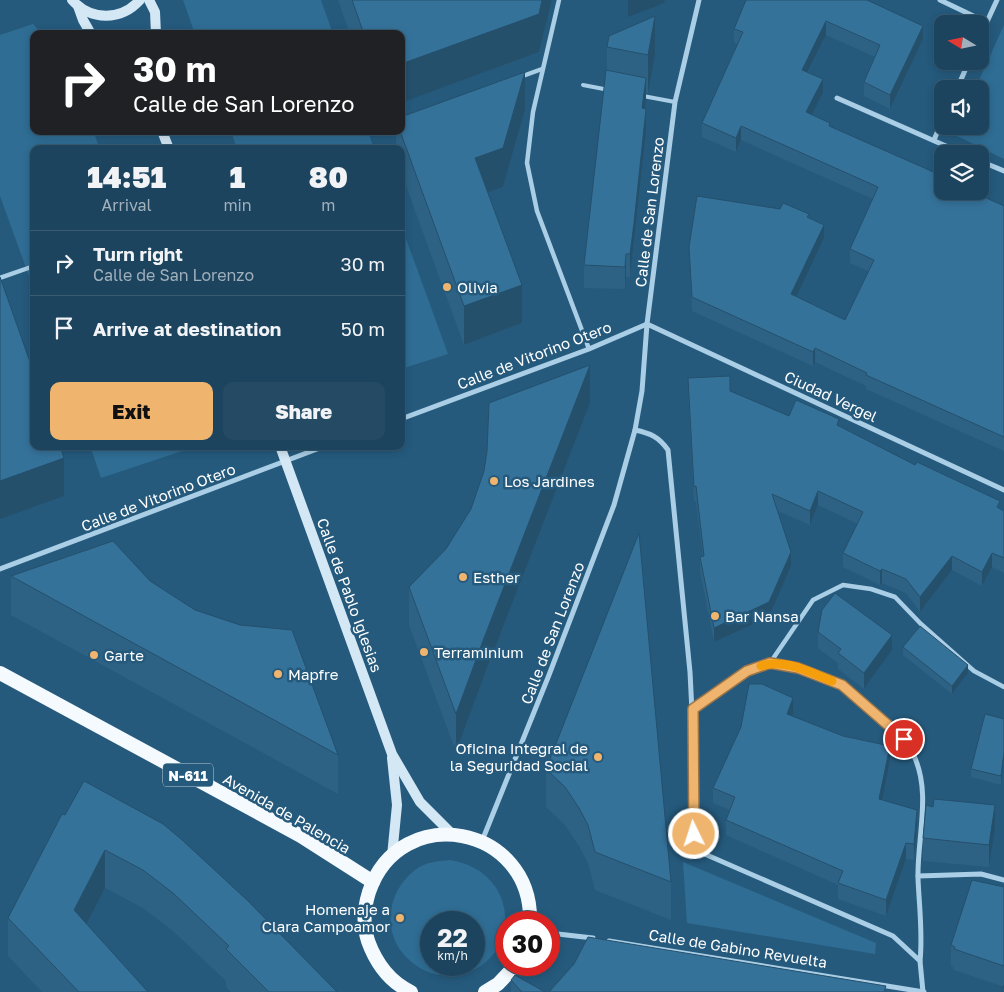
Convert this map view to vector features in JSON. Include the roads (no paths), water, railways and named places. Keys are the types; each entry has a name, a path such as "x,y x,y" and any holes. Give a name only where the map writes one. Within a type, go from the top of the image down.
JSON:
{"highway":[{"name":"Avenida de Palencia","path":"0,673 301,836 373,882"},
{"path":"409,991 392,980 381,966 372,951 366,934 367,899 373,882 392,856 420,839 452,834 482,842 498,851 511,863 521,878 528,894 529,911"},
{"path":"485,992 498,988 507,976"}],"main road":[{"path":"75,3 92,14 108,16 123,13 140,0"},
{"path":"149,0 155,12 156,30"},
{"path":"75,3 89,30"},
{"name":"Calle de Pablo Iglesias","path":"281,450 392,754 420,802 452,834"},
{"name":"Calle de Pablo Iglesias","path":"392,754 397,805 392,856"}],"street":[{"path":"559,0 542,69 528,139 527,163 531,188 556,265 589,350"},
{"name":"Calle de San Lorenzo","path":"482,842 550,675 614,505 635,430 642,391 648,324 675,102 699,0"},
{"path":"940,0 971,15"},
{"path":"989,16 997,0"},
{"path":"515,79 542,69"},
{"path":"836,98 945,145"},
{"path":"934,140 936,135"},
{"path":"989,165 1004,171"},
{"path":"0,278 30,267"},
{"name":"Calle de Vitorino Otero","path":"405,417 589,350 648,324"},
{"name":"Ciudad Vergel","path":"648,324 1004,490"},
{"path":"635,430 649,432 660,440 668,450 693,709 692,813 694,834 700,852 893,936 920,961"},
{"name":"Calle de Vitorino Otero","path":"0,569 314,450"},
{"path":"770,663 813,600 843,585 871,589 895,597 921,624 974,671 1004,687"},
{"path":"693,709 747,671 770,663 798,668 842,685 904,739 914,754 922,790 918,876 922,944 920,961 923,992"},
{"path":"918,876 981,874 1004,880"},
{"path":"560,934 595,939"},
{"name":"Calle de Gabino Revuelta","path":"605,940 923,992"}],"lane":[{"path":"583,85 611,90"},
{"path":"638,96 675,102"}],"place":[{"name":"Olivia","path":"447,287"},
{"name":"Los Jardines","path":"494,481"},
{"name":"Esther","path":"463,577"},
{"name":"Bar Nansa","path":"715,616"},
{"name":"Terraminium","path":"424,652"},
{"name":"Garte","path":"94,655"},
{"name":"Mapfre","path":"278,674"},
{"name":"Oficina Integral de la Seguridad Social","path":"598,757"},
{"name":"Homenaje a Clara Campoamor","path":"400,918"}]}
